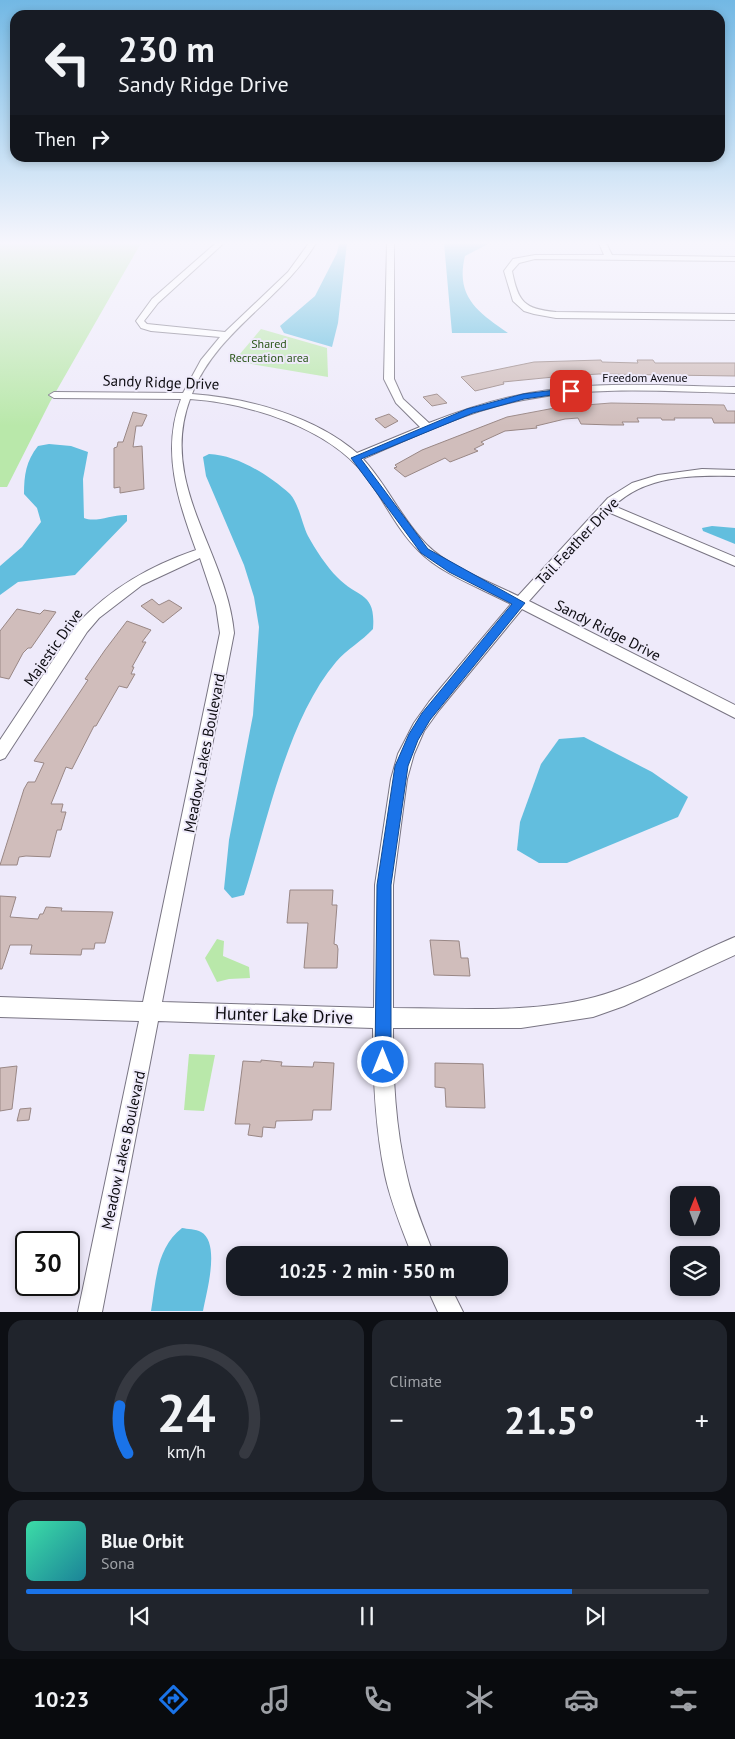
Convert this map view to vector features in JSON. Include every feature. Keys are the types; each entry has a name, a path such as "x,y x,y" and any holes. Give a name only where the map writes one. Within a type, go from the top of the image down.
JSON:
{"street":[{"path":"153,304 140,321 144,326 227,335"},
{"name":"Meadow Lakes Boulevard","path":"90,1312 227,633 224,608 182,495 177,474 177,431 186,397 207,358 258,304"},
{"path":"390,304 389,379 394,395 402,405 428,428"},
{"path":"521,304 528,310 556,315 735,317"},
{"name":"Freedom Avenue","path":"356,458 483,407 552,392 620,389 735,390"},
{"name":"Sandy Ridge Drive","path":"54,395 186,397 239,404 278,416 319,432 356,458 424,551 453,569 735,712"},
{"name":"Tail Feather Drive","path":"420,1246 405,1208 389,1139 384,1096 384,885 402,766 413,738 426,716 519,603 606,507 636,486 658,478 702,472 735,473"},
{"path":"606,507 735,562"},
{"name":"Majestic Drive","path":"0,753 82,628 96,612 138,579 164,566 204,552"},
{"name":"Hunter Lake Drive","path":"0,1007 383,1018 500,1019 593,1007 617,999 735,946"},
{"path":"443,1296 451,1312"}],"green space":[{"path":"0,304 106,304 50,402 7,487 0,487"},
{"name":"Shared Recreation area","path":"261,329 327,348 328,377 234,361"},
{"path":"217,939 224,941 223,956 249,967 250,978 229,979 217,982 205,958"},
{"path":"189,1054 215,1055 204,1111 184,1110"}],"water":[{"path":"305,304 340,304 332,347 284,333 280,326"},
{"path":"449,304 474,304 487,318 508,333 452,333"},
{"path":"49,444 71,446 88,452 83,479 84,518 94,520 127,515 127,521 75,575 18,582 0,595 0,566 22,547 41,522 37,508 24,494 24,481 28,463 38,446"},
{"path":"209,454 231,458 252,467 290,494 296,503 308,536 321,558 337,577 364,597 372,608 373,617 373,629 336,662 319,686 304,713 280,773 244,895 232,898 224,889 229,840 253,715 259,627 254,597 244,565 206,476 203,457"},
{"path":"712,526 735,528 735,544 703,531 702,528"},
{"path":"584,737 652,772 688,797 678,817 567,863 539,863 517,850 520,822 541,764 559,739"},
{"path":"182,1228 201,1232 207,1238 210,1247 211,1269 203,1311 151,1311 156,1277 162,1255 173,1236"}],"building":[{"path":"601,360 602,362 638,363 637,360 653,360 655,363 735,363 735,376 599,374 564,376 503,382 504,384 475,391 461,377 534,362"},
{"path":"437,394 447,403 432,406 423,397"},
{"path":"611,403 724,405 727,411 735,411 735,423 714,423 712,418 674,418 675,420 662,420 661,418 637,418 639,422 622,422 624,425 612,425 581,424 578,418 565,419 536,426 537,428 505,431 481,442 484,444 474,449 478,451 450,462 445,458 405,477 394,468 397,467 395,465 422,450 507,417 560,407"},
{"path":"133,412 147,415 142,426 136,426 133,447 142,446 144,489 120,493 120,487 114,488 114,448 117,447 118,442 123,442"},
{"path":"389,414 398,421 385,428 375,419"},
{"path":"152,599 159,605 169,600 182,608 163,623 141,606"},
{"path":"17,609 40,614 44,610 56,612 31,648 28,648 23,653 9,679 0,677 0,631"},
{"path":"127,621 151,630 142,642 146,642 132,667 134,667 131,674 135,674 127,688 119,686 96,726 94,726 72,769 66,767 51,804 63,804 61,812 66,812 61,830 57,830 50,857 19,857 17,865 0,865 24,789 28,782 35,782 44,763 34,761 88,680 85,679"},
{"path":"290,890 333,890 332,905 337,905 334,944 337,945 338,949 337,968 304,968 308,923 287,923"},
{"path":"0,896 16,897 10,917 38,919 46,907 62,908 61,911 113,912 105,943 95,943 94,949 82,949 81,955 30,954 32,945 10,945 2,969 0,969"},
{"path":"430,940 459,941 461,958 468,958 470,976 434,975"},
{"path":"261,1060 282,1062 281,1066 313,1067 314,1062 334,1063 331,1110 313,1110 312,1120 276,1121 275,1128 263,1127 262,1137 248,1135 250,1124 235,1124 243,1061 261,1062"},
{"path":"435,1063 483,1064 485,1108 446,1107 445,1088 435,1087"},
{"path":"17,1066 12,1109 0,1111 0,1068"},
{"path":"31,1108 29,1120 17,1121 20,1109"}],"route":[{"path":"383,1062 384,885 391,826 402,766 418,727 519,603 453,569 424,551 356,458 470,411 523,397 571,391"}]}
